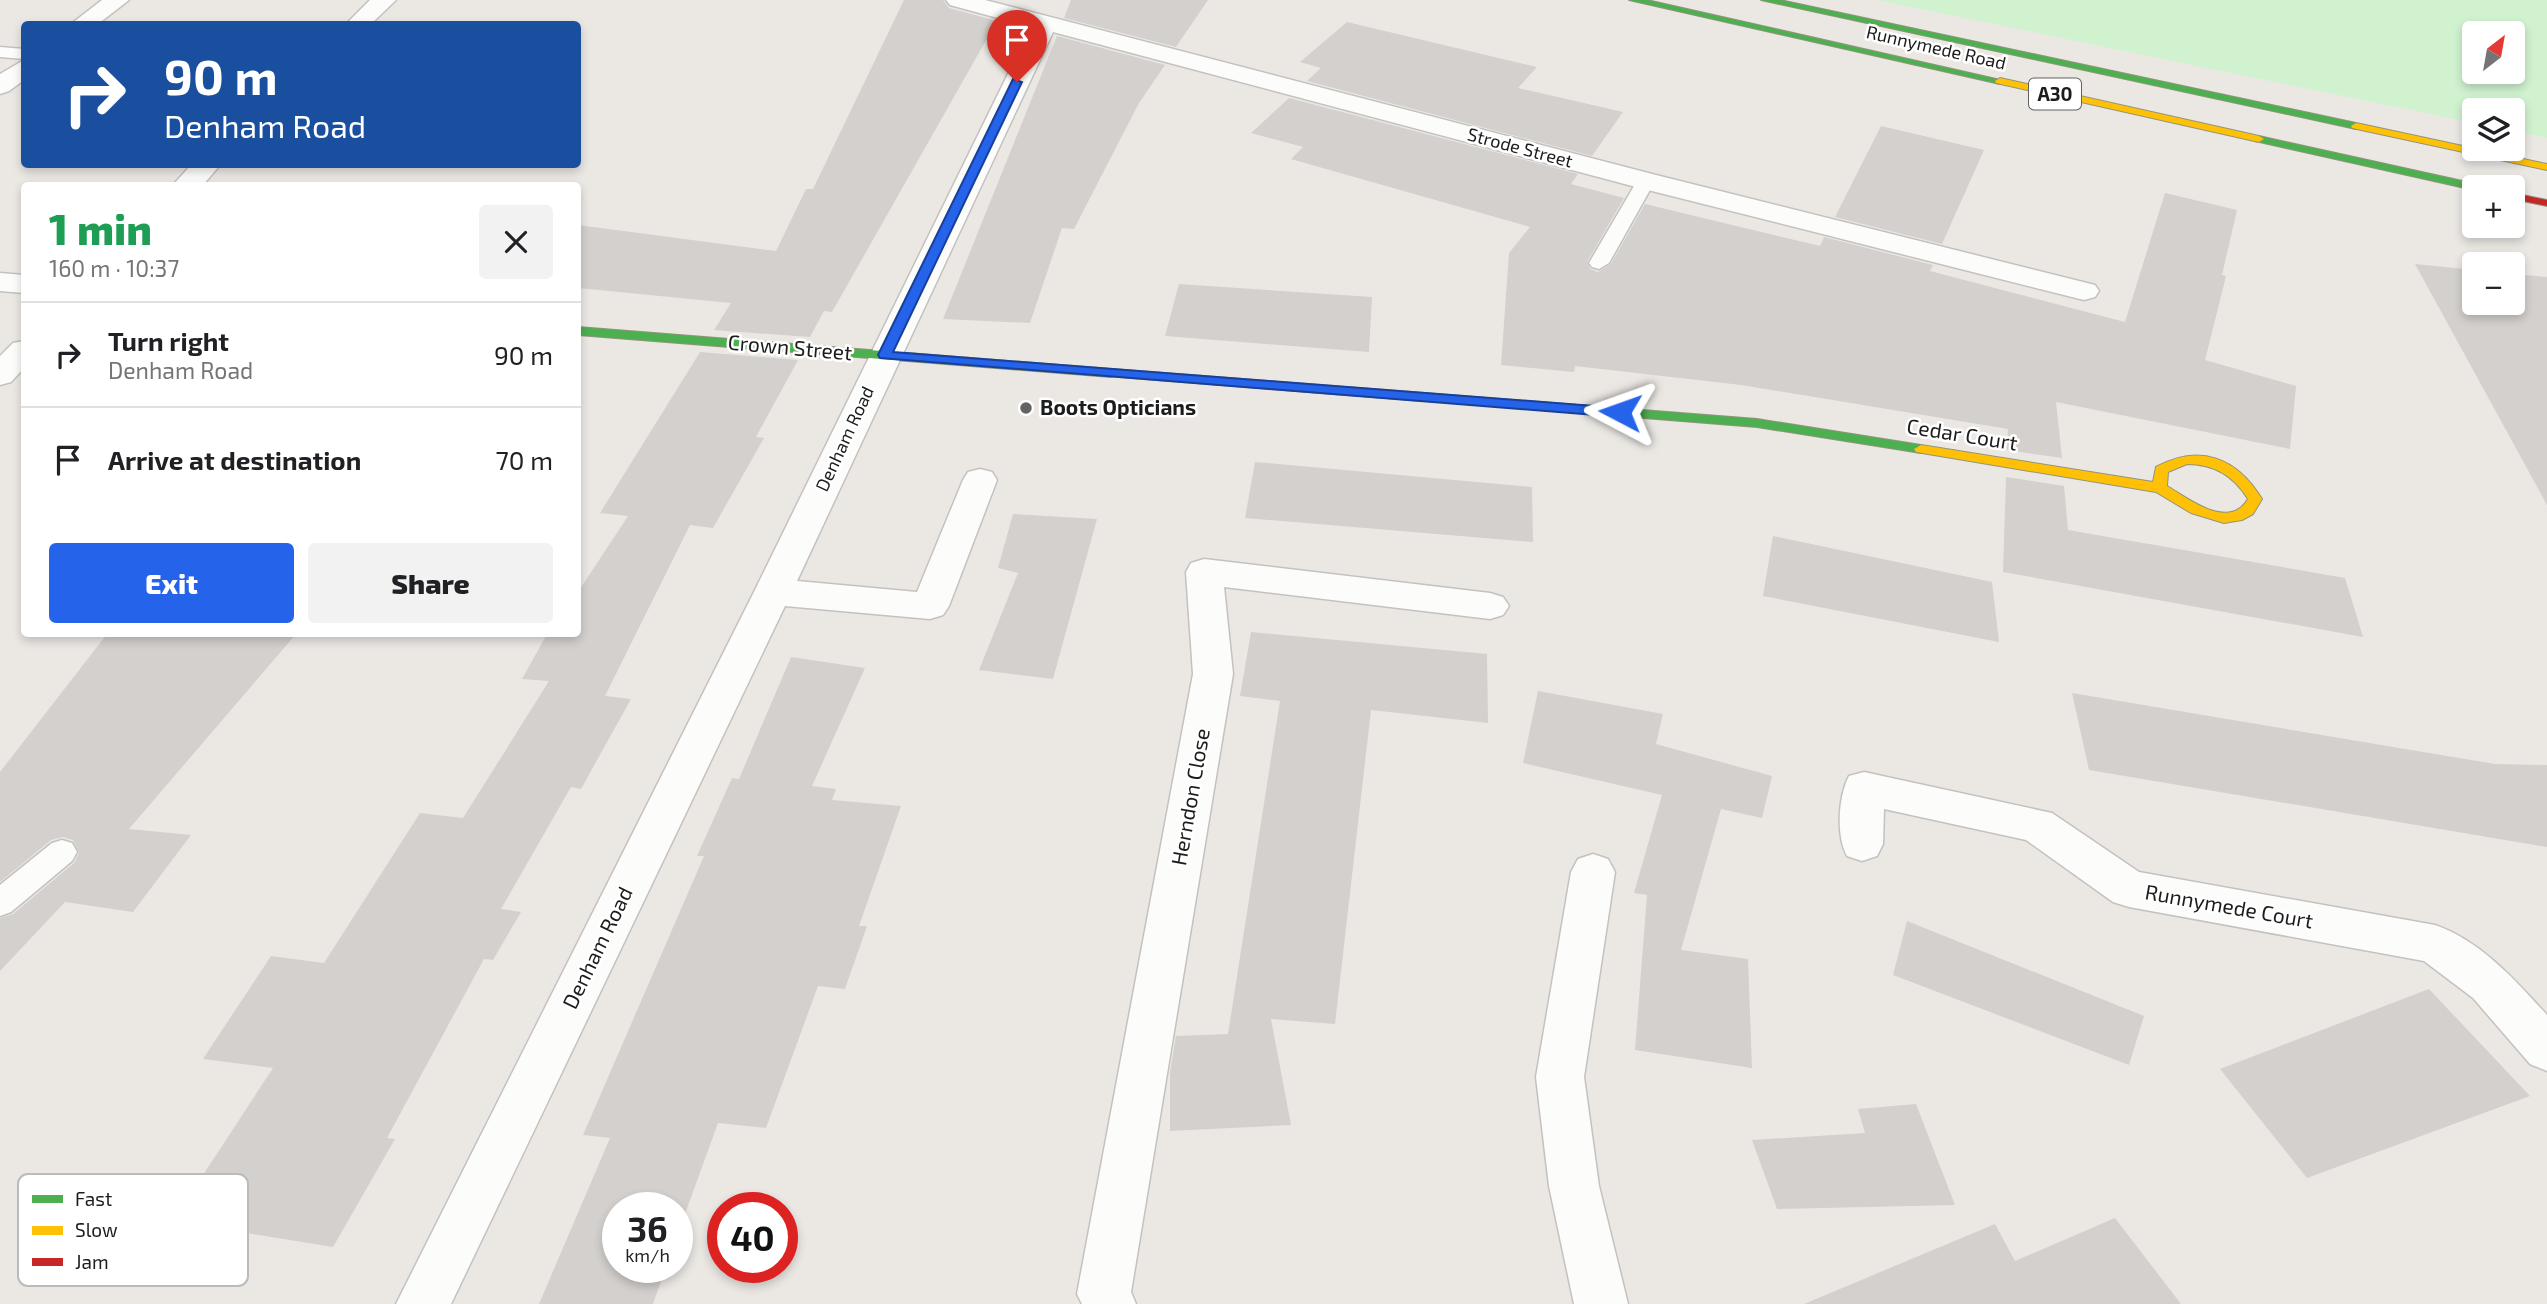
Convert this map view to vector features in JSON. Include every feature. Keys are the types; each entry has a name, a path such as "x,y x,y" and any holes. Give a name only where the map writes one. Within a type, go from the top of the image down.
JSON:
{"main road":[{"name":"Runnymede Road","path":"1634,0 2462,184"},
{"name":"Runnymede Road","path":"1766,0 2547,167"},
{"path":"2525,198 2547,203"},
{"name":"Crown Street","path":"581,331 1757,423"},
{"name":"Cedar Court","path":"1757,423 2160,488 2189,509 2223,517 2244,513 2252,507 2255,499 2244,479 2232,470 2191,458 2167,464 2161,470 2160,488"}],"street":[{"path":"87,21 117,0"},
{"path":"361,21 384,0"},
{"name":"Strode Street","path":"958,0 1646,181 2084,291"},
{"name":"Denham Road","path":"423,1304 773,592 1045,23"},
{"path":"0,86 21,70"},
{"path":"190,182 204,168"},
{"path":"0,282 21,284"},
{"path":"0,375 21,353"},
{"path":"773,592 930,606 980,480"},
{"name":"Herndon Close","path":"1109,1304 1104,1294 1213,674 1204,572 1490,606"},
{"name":"Runnymede Court","path":"1862,844 1864,788 2037,825 2129,889 2435,944 2489,984 2547,1049"},
{"path":"1593,872 1560,1077 1574,1186 1601,1304"}],"lane":[{"path":"0,52 21,54"},
{"path":"1599,263 1646,181"},
{"path":"0,903 62,852"}],"green space":[{"path":"1877,0 2547,0 2547,138 2525,133 2525,98 2462,98 2462,121"}],"building":[{"path":"904,0 943,0 949,8 997,21 832,312 824,311 810,337 714,330 731,303 581,288 581,225 776,251 806,189 813,189"},
{"path":"1071,0 1208,0 1176,47 1064,18"},
{"path":"1347,22 1537,67 1518,88 1623,112 1592,156 1307,81 1321,68 1300,62"},
{"path":"1057,36 1165,65 1139,103 1074,229 1062,228 1030,323 943,319"},
{"path":"1289,98 1578,174 1571,184 1624,198 1587,262 1590,269 1598,272 1611,264 1645,204 1820,246 1824,237 1933,265 1930,271 2125,322 2165,193 2237,210 2222,275 2226,276 2205,360 2296,386 2290,449 2056,402 2062,458 2007,450 2008,429 1741,385 1575,366 1574,372 1501,365 1509,253 1530,227 1291,159 1303,147 1251,133"},
{"path":"1881,126 1984,150 1942,244 1835,217"},
{"path":"2415,264 2462,269 2462,315 2525,315 2525,275 2547,277 2547,505"},
{"path":"1179,284 1372,297 1369,352 1165,336"},
{"path":"700,352 798,360 756,437 764,438 713,528 690,525 605,696 631,699 581,789 571,787 501,909 521,912 493,960 484,959 387,1138 395,1139 333,1247 248,1233 248,1174 204,1174 273,1068 203,1059 271,956 324,963 420,813 463,818 549,681 522,679 545,637 581,637 581,587 628,516 600,513"},
{"path":"1255,462 1532,487 1533,542 1245,518"},
{"path":"2006,477 2064,486 2068,530 2345,578 2363,637 2003,572"},
{"path":"1013,514 1097,519 1053,679 979,670 1018,573 998,568"},
{"path":"1773,536 1992,582 1999,642 1763,596"},
{"path":"1251,632 1487,654 1488,723 1371,710 1335,1024 1271,1019 1291,1125 1170,1131 1170,1073 1176,1036 1228,1034 1280,701 1240,696"},
{"path":"105,637 293,637 129,829 191,835 133,912 65,902 0,971 0,918 13,914 74,863 79,853 73,840 63,837 51,840 0,882 0,772"},
{"path":"791,657 865,668 812,786 836,789 832,800 901,806 859,926 867,926 845,989 818,986 766,1128 718,1123 693,1192 602,1192 602,1283 660,1283 653,1304 539,1304 610,1138 583,1135 704,856 697,856 732,778 739,779"},
{"path":"1538,691 1663,714 1656,744 1772,776 1762,818 1721,809 1681,950 1748,959 1752,1068 1635,1050 1647,895 1634,893 1662,795 1523,763"},
{"path":"2072,693 2495,764 2547,765 2547,847 2089,770"},
{"path":"1907,921 2144,1016 2129,1065 1893,975"},
{"path":"2429,989 2530,1096 2307,1178 2220,1069"},
{"path":"1916,1104 1955,1205 1777,1209 1752,1140 1865,1133 1858,1109"},
{"path":"2115,1218 2181,1304 1804,1304 1995,1224 2015,1261"}],"traffic: fast":[{"path":"1634,0 2000,81"},
{"path":"1766,0 2356,126"},
{"path":"2259,139 2462,184"},
{"path":"581,331 1111,373"},
{"path":"1424,397 1757,423 1921,449"}],"traffic: slow":[{"path":"2000,81 2259,139"},
{"path":"2356,126 2547,167"},
{"path":"1111,373 1424,397"},
{"path":"1921,449 2160,488 2196,510 2224,518 2237,517 2248,511 2255,499 2238,476 2214,462 2201,459 2187,459 2161,470 2160,488"}],"traffic: jam":[{"path":"2525,198 2547,203"}],"place":[{"name":"Boots Opticians","path":"1026,408"}],"route":[{"path":"1017,82 885,355 1620,412"}]}
